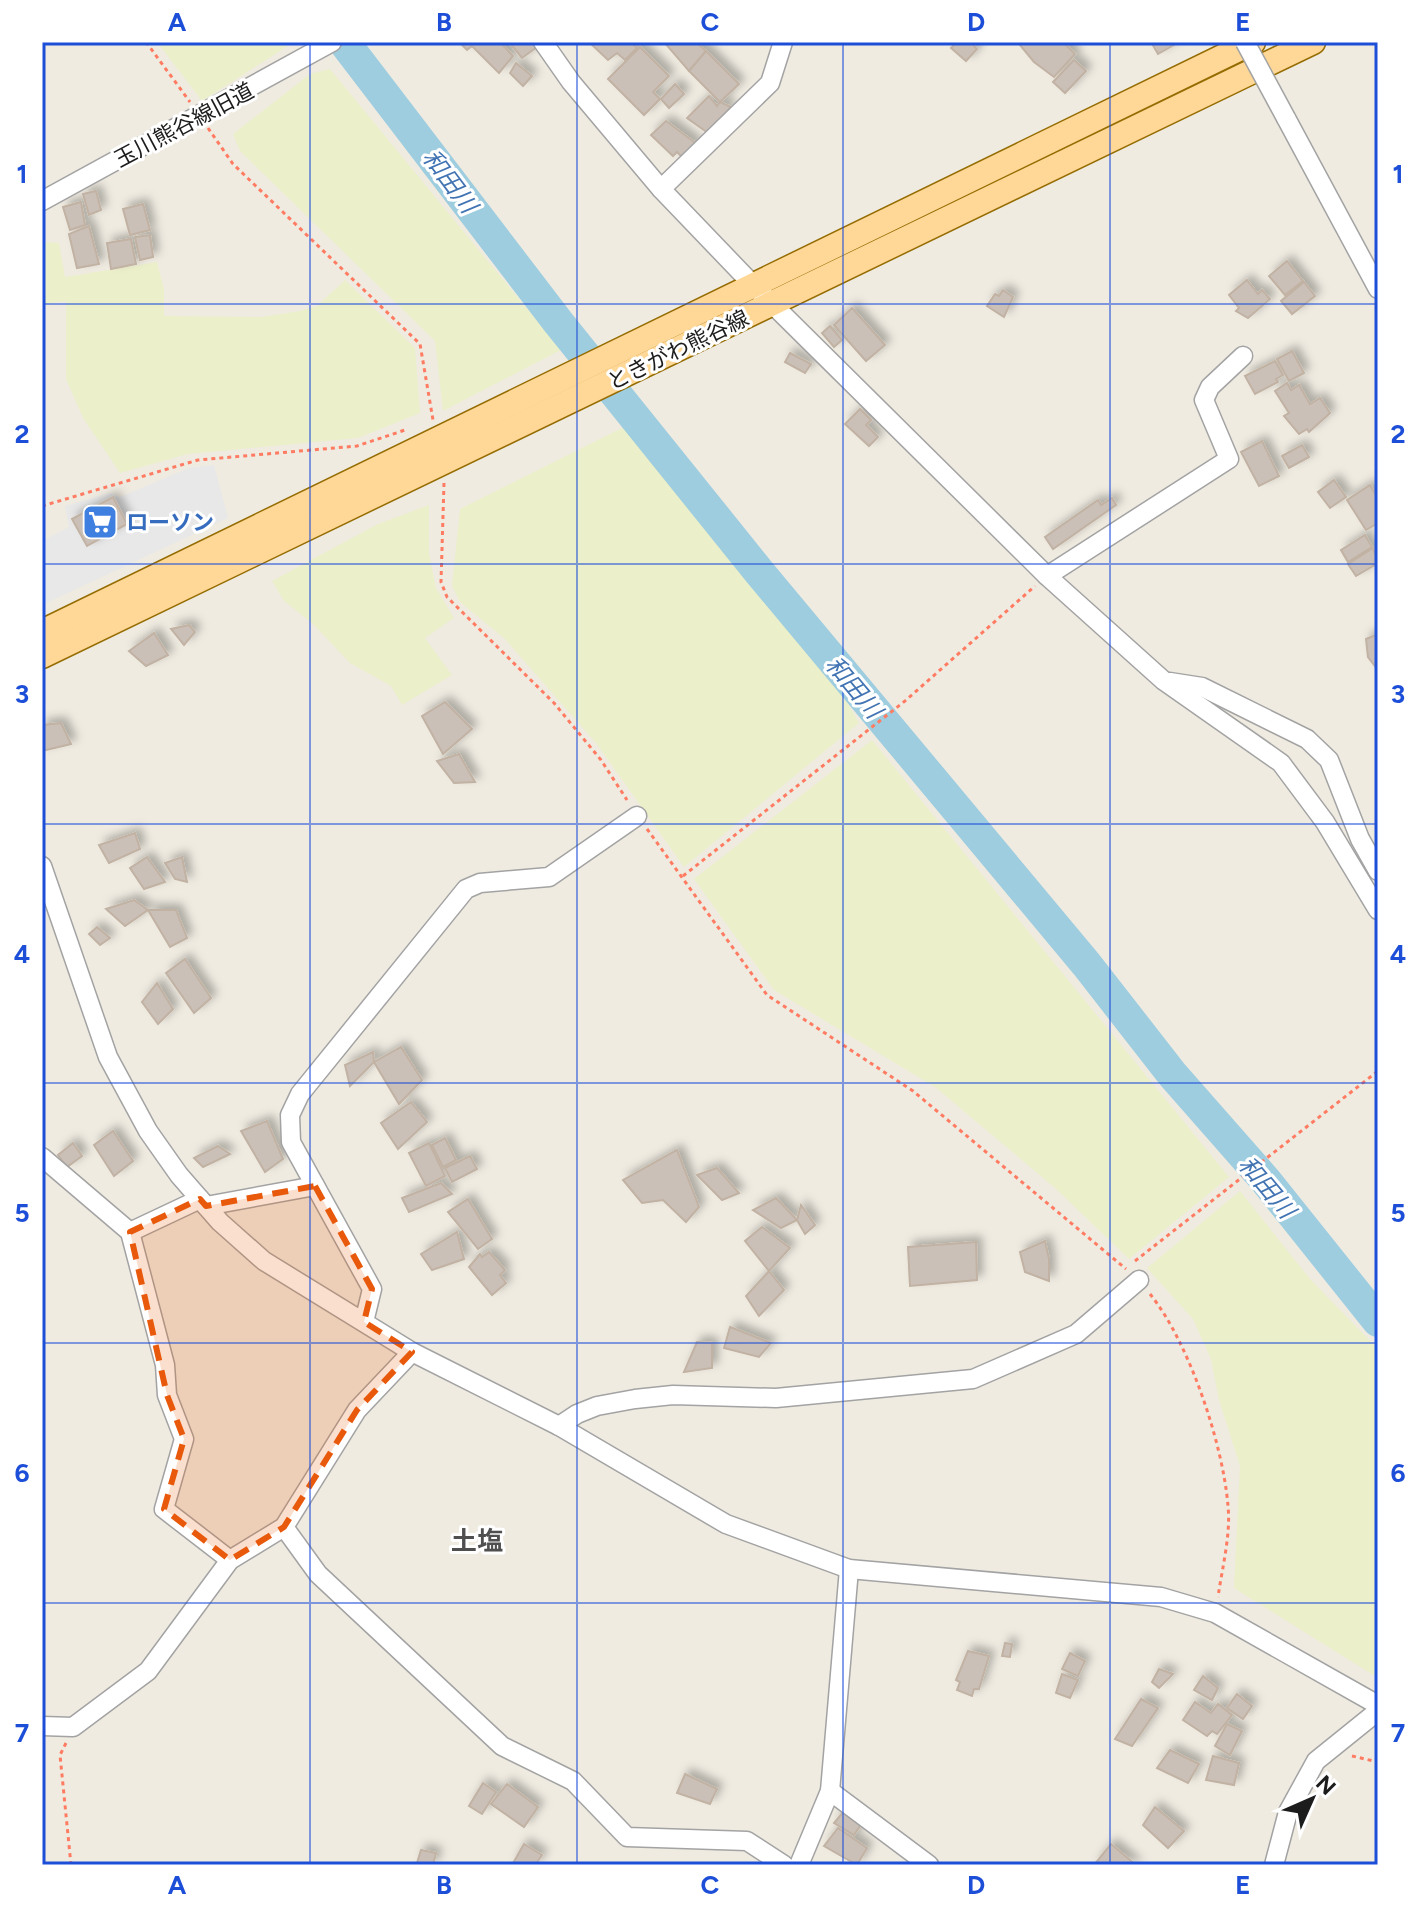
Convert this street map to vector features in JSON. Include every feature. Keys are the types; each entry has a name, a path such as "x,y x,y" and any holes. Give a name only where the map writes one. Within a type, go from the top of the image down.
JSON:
{"main road":[{"name":"ときがわ熊谷線","path":"763,295 1253,42"},
{"name":"ときがわ熊谷線","path":"42,632 435,430 660,345 1313,42"},
{"name":"ときがわ熊谷線","path":"42,656 549,413 660,345"}],"street":[{"path":"543,42 571,82 661,189 763,295 1047,576 1164,681 1281,763 1325,822 1378,910"},
{"path":"661,189 770,83 783,42"},
{"path":"1245,42 1378,289"},
{"name":"玉川熊谷線旧道","path":"42,201 201,117 329,44"},
{"path":"1047,576 1229,459 1204,400 1210,387 1243,356"},
{"path":"1164,681 1202,687 1307,739 1329,760 1360,839 1378,871"},
{"path":"364,1322 372,1289 291,1142 290,1115 300,1094 466,889 480,883 549,877 637,816"},
{"path":"42,866 108,1057 148,1131 203,1202 264,1261 412,1352 559,1426 726,1524 849,1569 1161,1597 1215,1613 1378,1708 1316,1761 1288,1812 1274,1865"},
{"path":"42,1157 130,1232 165,1365 167,1395 184,1439 164,1509 230,1560"},
{"path":"130,1232 203,1202 315,1186"},
{"path":"559,1426 597,1406 673,1395 776,1398 973,1379 1076,1334 1132,1274"},
{"path":"42,1726 73,1727 148,1671 230,1560 284,1527 357,1410 412,1352"},
{"path":"284,1527 318,1574 502,1746 573,1781 627,1837 747,1841 784,1865"},
{"path":"799,1865 830,1791 849,1569"},
{"path":"830,1791 929,1865"}],"path":[{"path":"42,506 198,460 357,446 435,430 420,344 233,164 146,42"},
{"path":"442,465 446,490 441,582 447,597 554,703 601,760 637,816 767,995 913,1091 1132,1274 1168,1316 1188,1357 1221,1462 1229,1508 1215,1613"},
{"path":"682,877 905,701 1047,576"},
{"path":"1132,1274 1378,1071"},
{"path":"71,1865 60,1755 73,1727"}],"highlighted area":[{"path":"315,1186 372,1289 364,1322 412,1352 357,1410 284,1527 230,1560 164,1509 184,1439 167,1395 130,1232 200,1199 206,1206"}],"green space":[{"path":"157,42 294,42 202,101"},
{"path":"330,69 561,350 443,411 435,341 240,151 233,134 310,74"},
{"path":"42,236 43,242 59,243 65,277 157,262 164,289 164,316 262,317 300,311 317,306 345,280 415,348 420,413 358,438 188,454 120,473 83,418 66,379 66,301 42,304"},
{"path":"626,426 847,702 859,723 684,867 596,743 505,639 460,602 452,586 460,509"},
{"path":"429,505 429,554 436,588 454,618 425,638 452,675 402,705 391,686 350,663 312,623 284,601 272,581 378,524"},
{"path":"872,740 1229,1177 1129,1259 1055,1188 935,1087 774,990 694,879"},
{"path":"1240,1191 1310,1279 1378,1349 1378,1678 1234,1588 1240,1466 1219,1400 1211,1359 1193,1319 1147,1268"}],"shaded area":[{"path":"214,465 228,518 42,605 42,541 69,527 65,506 110,493 120,497 189,468"}],"building":[{"path":"459,42 500,42 513,56 499,73 472,46 467,50"},
{"path":"509,42 534,42 537,47 522,58"},
{"path":"589,42 631,42 637,48 625,60 617,53 608,60"},
{"path":"664,42 696,42 706,51 689,71"},
{"path":"957,42 970,42 977,49 966,61 951,48"},
{"path":"1023,42 1063,42 1075,54 1054,77 1034,62 1020,45"},
{"path":"1151,42 1179,42 1158,54"},
{"path":"640,47 669,76 653,92 660,99 644,115 608,79"},
{"path":"706,51 739,84 720,102 689,71"},
{"path":"1074,60 1086,71 1065,93 1053,82"},
{"path":"516,63 532,76 523,86 510,73"},
{"path":"675,84 684,94 669,108 661,99"},
{"path":"709,96 717,106 720,102 731,107 708,133 687,118"},
{"path":"666,121 697,144 683,158 677,152 673,156 651,135"},
{"path":"96,191 101,210 89,215 83,194"},
{"path":"81,202 85,225 70,230 63,207"},
{"path":"143,204 150,230 130,235 123,209"},
{"path":"89,226 99,264 77,268 69,234"},
{"path":"150,235 153,257 140,260 135,237"},
{"path":"131,239 136,264 111,269 107,243"},
{"path":"1287,261 1303,281 1285,295 1269,276"},
{"path":"1247,280 1258,294 1262,290 1270,299 1248,318 1236,311 1239,308 1229,295"},
{"path":"1304,282 1315,296 1292,314 1281,301"},
{"path":"1003,290 1013,297 1004,317 987,306 995,294 999,296"},
{"path":"852,308 885,345 866,361 834,325"},
{"path":"830,326 842,340 834,347 822,333"},
{"path":"1292,351 1304,373 1289,381 1277,359"},
{"path":"790,353 811,364 805,373 785,362"},
{"path":"1275,361 1283,375 1276,379 1278,382 1255,394 1245,376"},
{"path":"1287,383 1291,390 1299,385 1310,404 1320,398 1330,413 1309,432 1307,429 1299,434 1284,416 1289,413 1275,391"},
{"path":"860,409 871,420 866,425 878,437 869,446 845,424"},
{"path":"1262,441 1279,476 1259,486 1241,452"},
{"path":"1302,445 1309,457 1289,468 1282,456"},
{"path":"1334,480 1346,497 1330,508 1318,492"},
{"path":"1370,485 1378,499 1378,523 1366,530 1347,500"},
{"name":"ローソン","path":"113,497 127,524 87,546 72,519"},
{"path":"1112,498 1116,505 1053,549 1045,537 1098,500 1101,505"},
{"path":"1365,535 1372,547 1348,562 1341,550"},
{"path":"1373,548 1378,563 1356,576 1348,564"},
{"path":"189,625 195,632 184,645 171,629"},
{"path":"154,633 168,655 146,666 129,651"},
{"path":"1378,634 1378,670 1368,657 1366,639"},
{"path":"445,702 472,729 443,754 422,716"},
{"path":"61,723 71,744 42,751 42,725"},
{"path":"459,754 475,782 454,783 437,761"},
{"path":"135,833 140,849 109,863 99,845"},
{"path":"147,857 165,882 144,889 130,868"},
{"path":"182,857 187,882 175,879 165,863"},
{"path":"134,900 148,910 125,926 106,909"},
{"path":"148,910 176,910 187,938 170,947"},
{"path":"97,927 110,938 100,945 89,934"},
{"path":"185,959 211,998 194,1013 166,973"},
{"path":"157,983 173,1009 158,1024 142,1002"},
{"path":"401,1047 422,1080 399,1104 374,1062"},
{"path":"373,1052 374,1062 350,1086 345,1065"},
{"path":"411,1102 427,1122 398,1149 381,1123"},
{"path":"267,1121 283,1159 265,1172 241,1131"},
{"path":"113,1131 133,1161 114,1176 94,1145"},
{"path":"445,1138 456,1160 443,1167 432,1145"},
{"path":"73,1143 82,1156 67,1167 58,1155"},
{"path":"429,1143 445,1176 426,1186 409,1153"},
{"path":"218,1146 230,1154 203,1167 194,1158"},
{"path":"677,1150 699,1207 686,1222 663,1200 642,1203 623,1180"},
{"path":"470,1156 477,1169 452,1182 445,1168"},
{"path":"717,1168 739,1193 722,1200 697,1175"},
{"path":"441,1183 452,1194 409,1212 402,1198"},
{"path":"776,1198 797,1220 781,1228 753,1210"},
{"path":"468,1199 492,1239 478,1249 448,1212"},
{"path":"801,1205 815,1225 805,1234 797,1220"},
{"path":"762,1227 790,1248 769,1271 745,1241"},
{"path":"457,1232 464,1259 432,1270 421,1254"},
{"path":"1045,1241 1049,1281 1025,1272 1020,1252"},
{"path":"976,1242 977,1280 910,1286 908,1247"},
{"path":"489,1252 505,1270 500,1275 506,1283 492,1295 469,1267 480,1254 482,1257"},
{"path":"769,1271 784,1290 759,1316 746,1296"},
{"path":"730,1327 771,1343 759,1357 724,1348"},
{"path":"697,1342 712,1343 712,1368 684,1372"},
{"path":"1005,1643 1012,1644 1010,1657 1002,1656"},
{"path":"968,1651 989,1656 979,1689 974,1689 972,1696 957,1690 960,1682 956,1680"},
{"path":"1070,1653 1085,1661 1078,1676 1062,1669"},
{"path":"1159,1669 1173,1674 1159,1688 1152,1682"},
{"path":"1062,1674 1078,1680 1070,1698 1056,1693"},
{"path":"1203,1676 1218,1688 1212,1700 1194,1690"},
{"path":"1237,1694 1252,1706 1243,1719 1227,1708"},
{"path":"1141,1699 1158,1708 1132,1746 1115,1739"},
{"path":"1195,1702 1211,1713 1218,1704 1232,1715 1217,1734 1212,1731 1207,1736 1183,1720"},
{"path":"1227,1724 1242,1731 1230,1755 1215,1746"},
{"path":"1170,1750 1199,1764 1188,1783 1157,1768"},
{"path":"1213,1756 1239,1763 1234,1785 1206,1780"},
{"path":"685,1774 717,1789 710,1804 677,1793"},
{"path":"483,1783 496,1792 482,1814 469,1806"},
{"path":"507,1784 538,1807 524,1827 491,1804"},
{"path":"1155,1807 1184,1831 1168,1848 1143,1825"},
{"path":"844,1811 862,1823 854,1835 834,1823"},
{"path":"838,1828 867,1848 857,1865 824,1846"},
{"path":"524,1844 542,1855 535,1865 512,1865"},
{"path":"1111,1844 1136,1865 1094,1865"},
{"path":"421,1850 436,1853 433,1865 417,1863"}],"waterway":[{"name":"和田川","path":"344,42 558,322 760,573 1087,965 1172,1074 1266,1181 1378,1321"}],"place":[{"name":"ローソン","path":"100,522"}],"district":[{"name":"土塩","path":"477,1541"}]}
